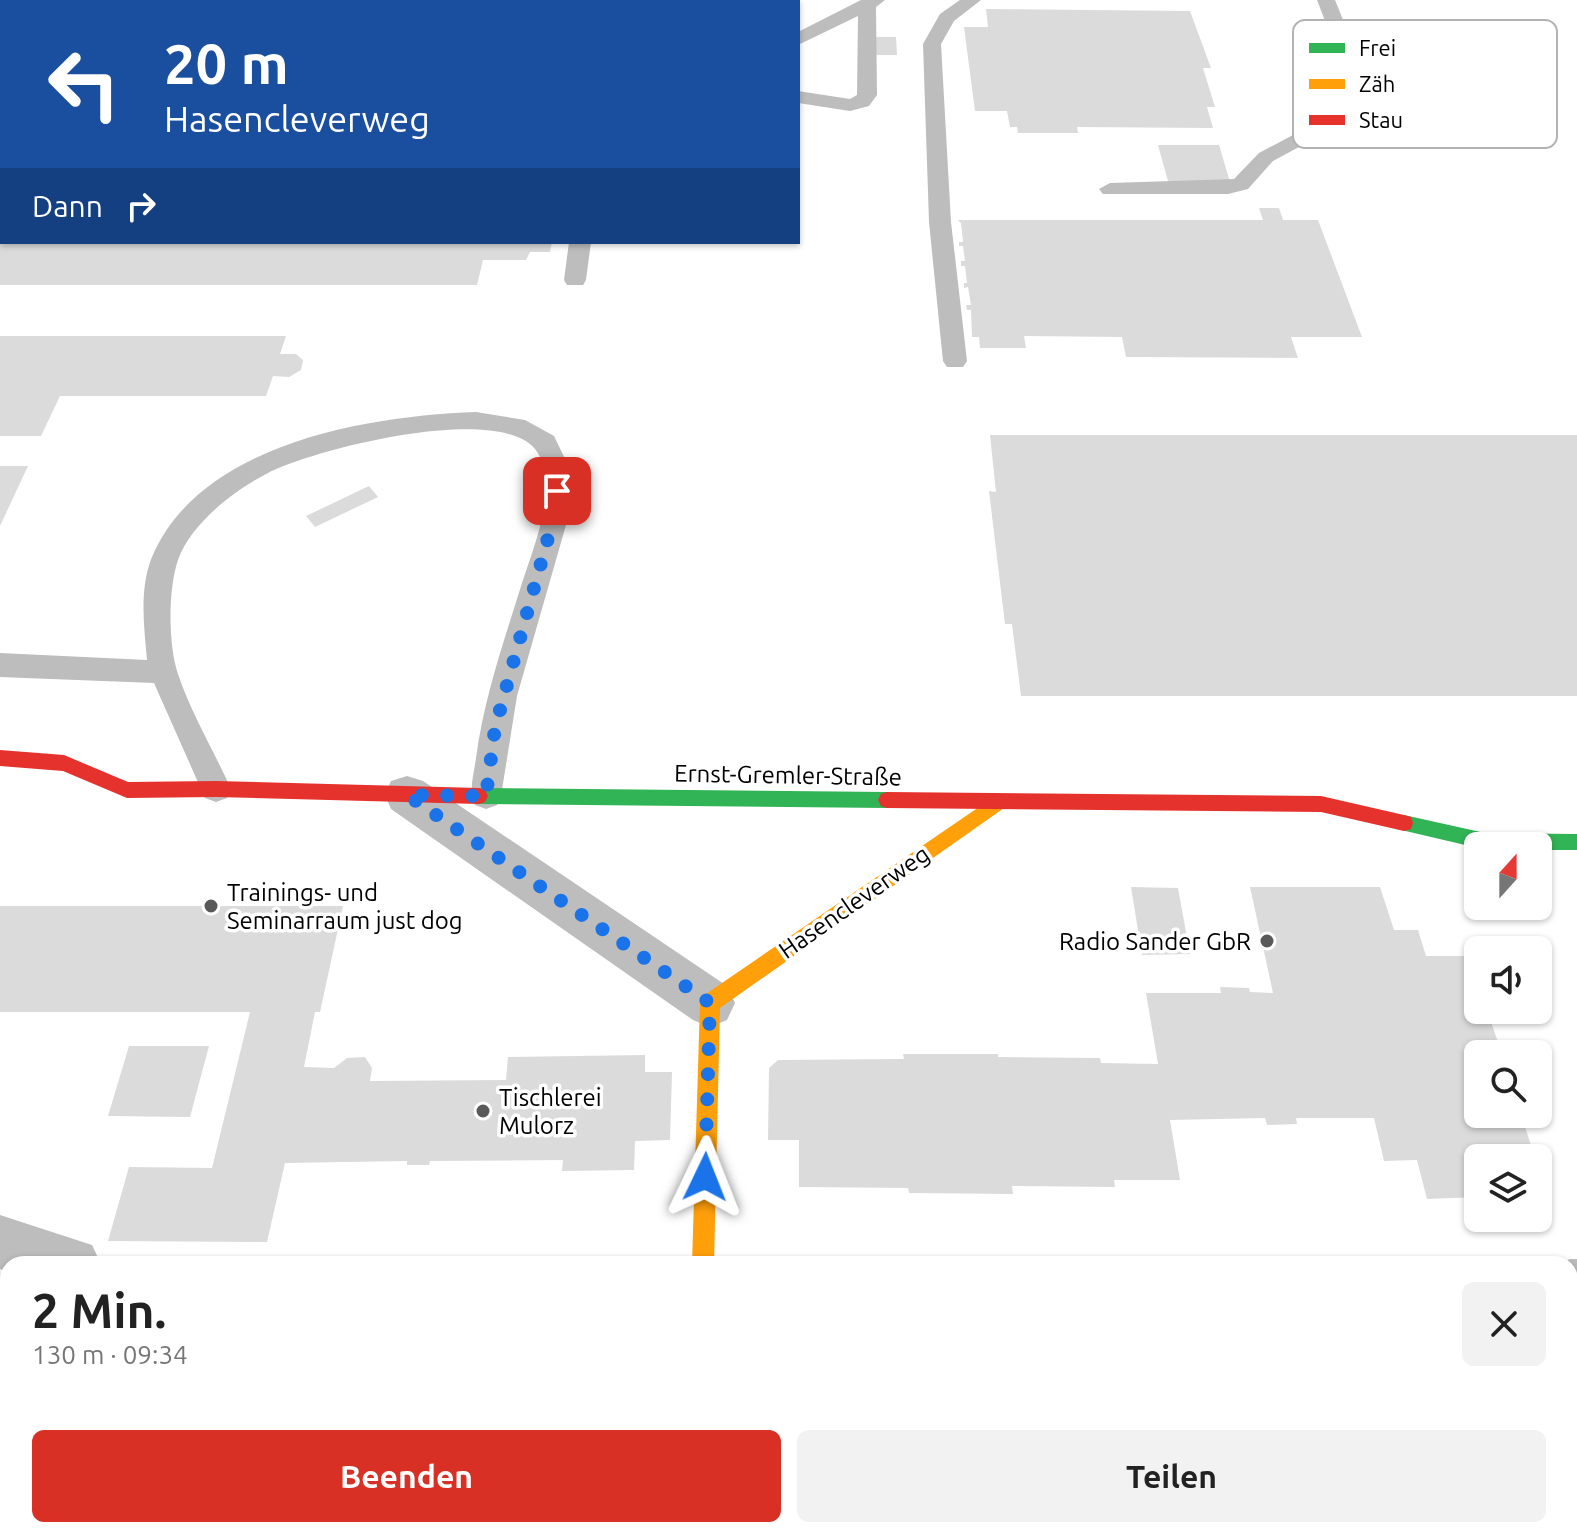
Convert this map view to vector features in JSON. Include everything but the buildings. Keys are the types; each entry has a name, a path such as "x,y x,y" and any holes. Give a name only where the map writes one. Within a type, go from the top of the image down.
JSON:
{"street":[{"name":"Ernst-Gremler-Straße","path":"0,758 64,763 127,790 1321,804 1485,841 1577,842"},
{"path":"407,795 710,1003 703,1256"},
{"name":"Hasencleverweg","path":"710,1003 998,802"},
{"path":"0,1242 46,1256"}],"lane":[{"path":"955,361 940,222 932,44 947,18 972,0"},
{"path":"1326,0 1334,20"},
{"path":"800,38 872,2 867,95 862,102 850,105 800,97"},
{"path":"1110,189 1228,188 1241,184 1266,157 1293,142"},
{"path":"575,280 580,244"},
{"path":"216,789 163,672 156,602 166,556 188,522 226,487 270,461 354,436 447,419 499,422 535,434 549,448 558,469 555,513 495,728 486,796"},
{"path":"0,665 163,672"}],"traffic: fast":[{"path":"479,796 887,800"},
{"path":"1404,823 1485,841 1577,842"}],"traffic: slow":[{"path":"703,1256 710,1003 998,802"}],"traffic: jam":[{"path":"0,758 64,763 127,790 216,789 479,796"},
{"path":"887,800 1321,804 1404,823"}],"place":[{"name":"Trainings- und Seminarraum just dog","path":"211,906"},
{"name":"Radio Sander GbR","path":"1267,941"},
{"name":"Tischlerei Mulorz","path":"483,1111"}],"route":[{"path":"557,491 555,513 495,728 486,796 407,795 710,1003 705,1177"}]}
